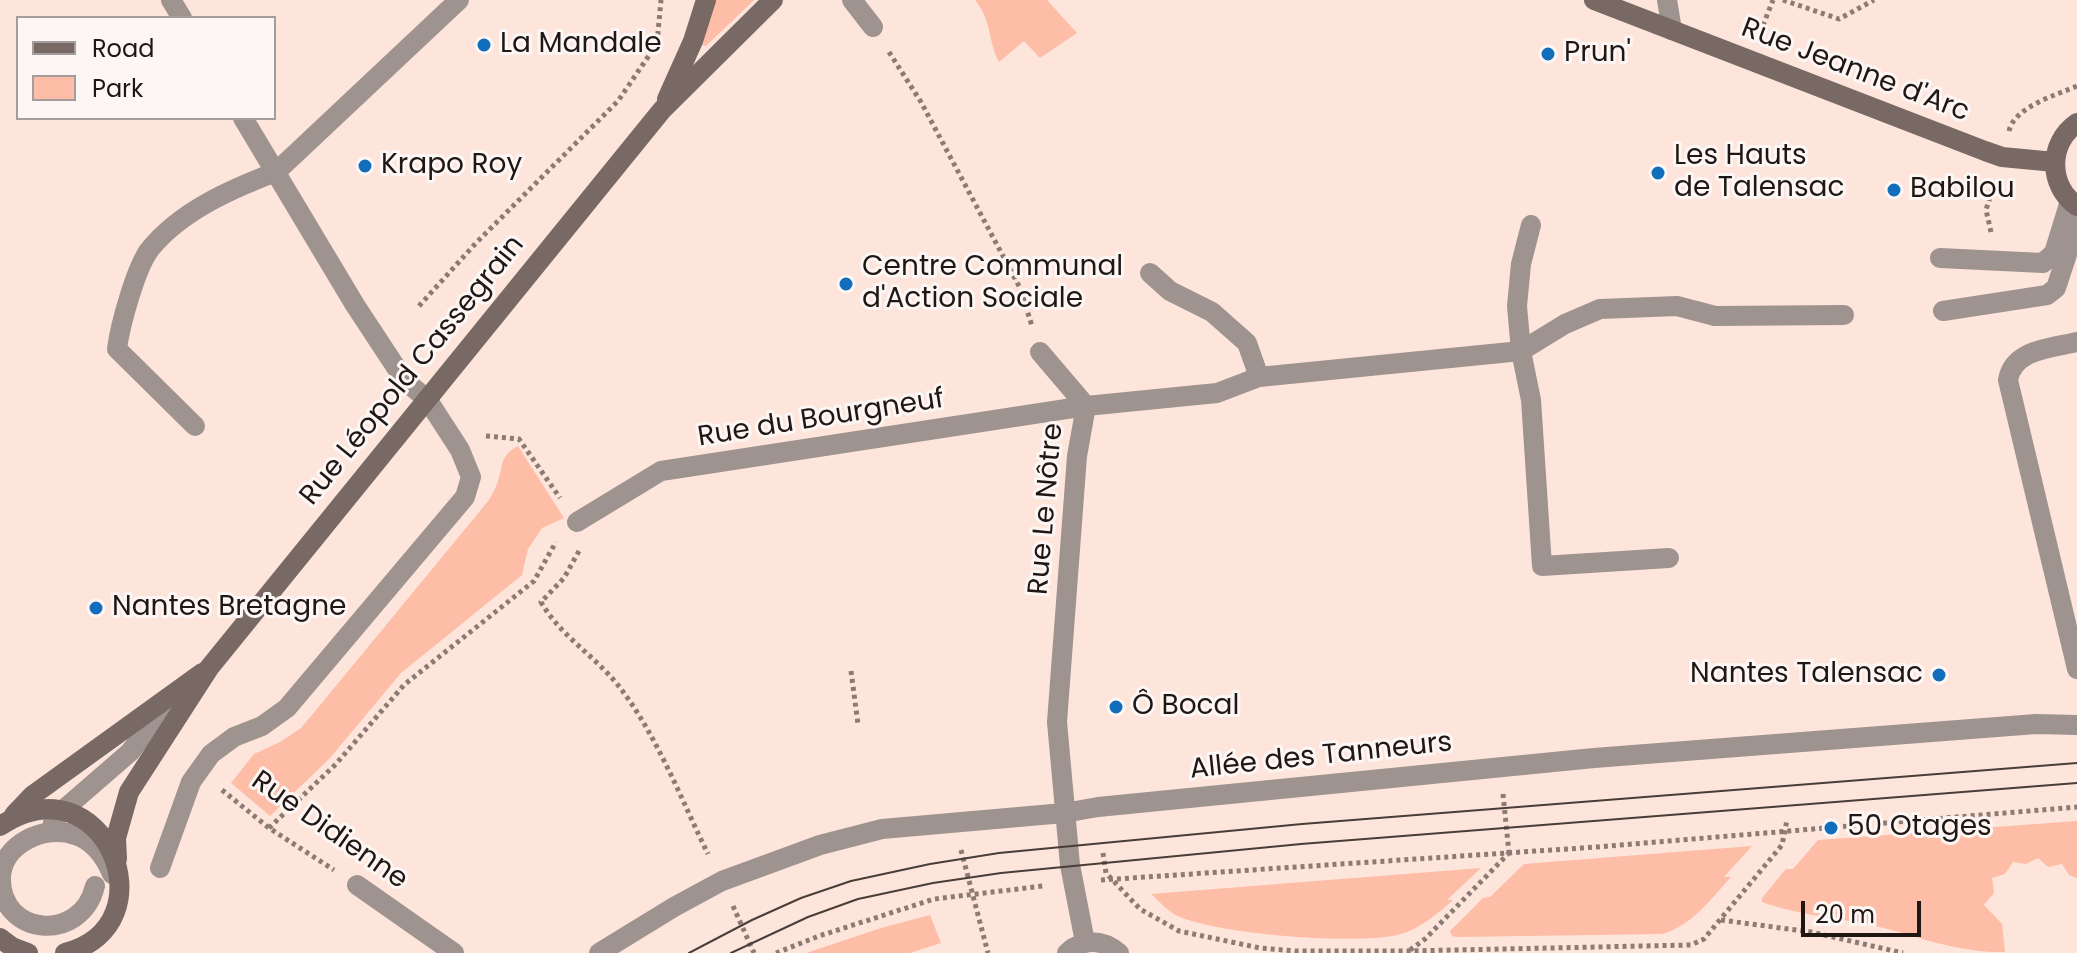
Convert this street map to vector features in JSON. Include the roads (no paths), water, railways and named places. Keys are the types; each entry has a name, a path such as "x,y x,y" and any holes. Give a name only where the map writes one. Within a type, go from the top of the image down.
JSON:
{"main road":[{"name":"Rue Léopold Cassegrain","path":"662,110 693,41 706,0"},
{"name":"Rue Léopold Cassegrain","path":"119,897 116,838 129,792 209,668 662,110 773,0"},
{"name":"Rue Jeanne d'Arc","path":"1594,0 1994,154 2055,162"},
{"path":"2074,204 2056,176 2055,162 2063,137 2077,123"},
{"name":"Rue Léopold Cassegrain","path":"6,822 33,795 209,668"},
{"path":"6,822 28,811 45,809 76,815 101,833 117,859"},
{"path":"65,953 97,936 107,925 119,897"},
{"path":"0,938 28,953"}],"street":[{"path":"195,426 117,349 120,323 148,252 169,228 239,186 276,172 459,0"},
{"path":"852,0 873,27"},
{"path":"1667,0 1672,30"},
{"path":"160,868 191,782 211,754 234,737 262,726 287,708 465,497 471,477 460,450 427,399 405,381 355,305 244,120"},
{"path":"1940,258 2043,263 2054,253 2074,204"},
{"path":"1943,311 2047,295 2056,288 2077,224"},
{"path":"1531,225 1521,264 1517,306 1521,351 1531,400 1542,566 1669,558"},
{"path":"1150,273 1170,291 1212,312 1247,343 1259,377"},
{"path":"1521,351 1565,324 1600,309 1677,306 1715,316 1844,315"},
{"path":"2077,342 2025,355 2013,367 2008,380 2077,669"},
{"name":"Rue du Bourgneuf","path":"577,522 661,471 1086,406 1217,393 1259,377 1521,351"},
{"name":"Rue Le Nôtre","path":"1040,352 1086,406 1077,456 1057,722 1064,813 1085,942"},
{"name":"Rue Léopold Cassegrain","path":"95,886 88,905 74,919 54,926 34,924 16,914 10,906 2,887 3,867 11,853 48,828 62,811 130,752 179,690"},
{"name":"Allée des Tanneurs","path":"599,953 722,881 820,845 867,833 1500,767 2036,724 2077,725"},
{"path":"36,835 55,832 75,835 92,844 106,859 119,897"},
{"name":"Rue Didienne","path":"357,885 454,953"},
{"path":"1067,953 1085,942 1107,944 1119,953"}],"tram line":[{"path":"689,953 801,898 851,881 999,853 1302,824 2077,763"},
{"path":"731,953 808,917 858,899 1001,873 1301,844 2077,783"}],"place":[{"name":"La Mandale","path":"484,45"},
{"name":"Prun'","path":"1548,54"},
{"name":"Krapo Roy","path":"365,166"},
{"name":"Les Hauts de Talensac","path":"1658,173"},
{"name":"Babilou","path":"1894,190"},
{"name":"Centre Communal d'Action Sociale","path":"846,284"},
{"name":"Nantes Bretagne","path":"96,608"},
{"name":"Nantes Talensac","path":"1939,675"},
{"name":"Ô Bocal","path":"1116,707"},
{"name":"50 Otages","path":"1831,828"}]}
